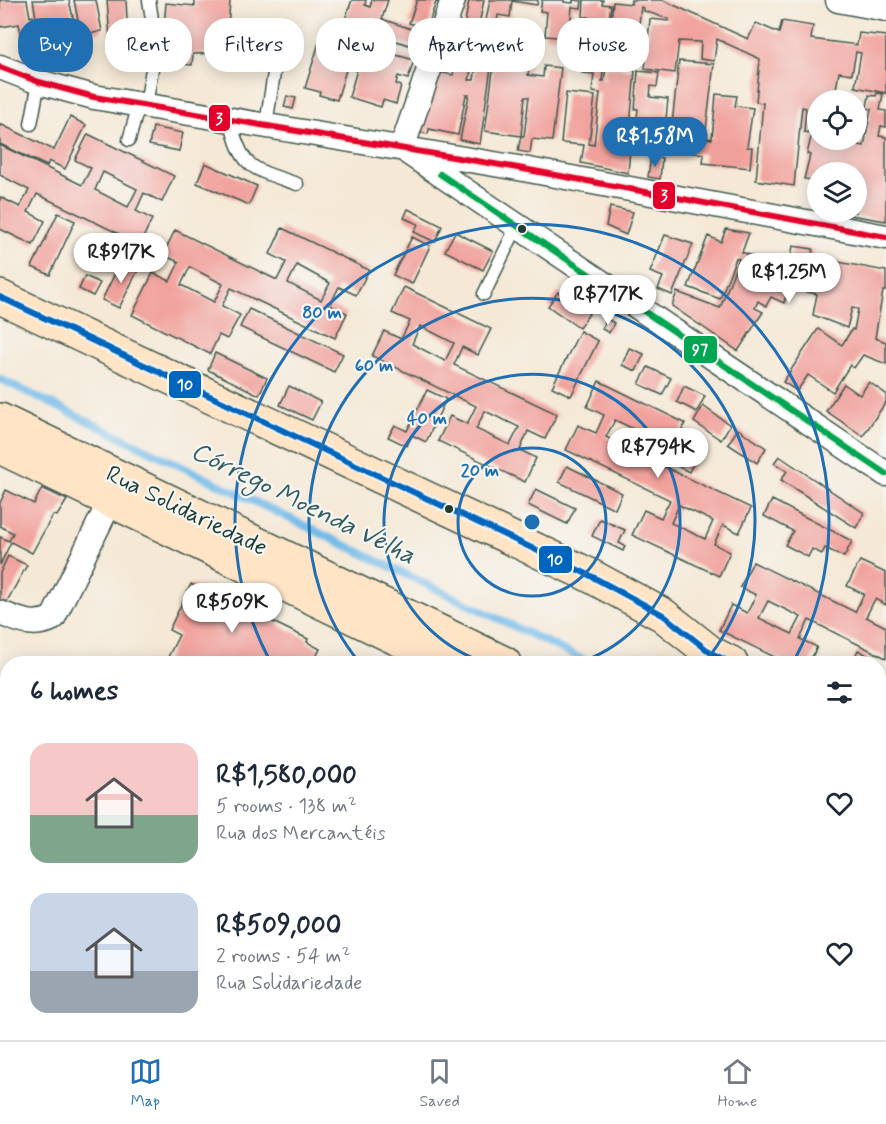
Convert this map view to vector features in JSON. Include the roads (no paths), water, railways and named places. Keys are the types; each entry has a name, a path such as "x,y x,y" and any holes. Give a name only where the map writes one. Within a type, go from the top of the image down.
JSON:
{"main road":[{"path":"0,297 589,574 663,615 700,645 719,656"},
{"name":"Rua Solidariedade","path":"0,420 116,489 435,656"},
{"name":"Rua Solidariedade","path":"0,447 116,489 488,656"}],"street":[{"path":"402,148 453,0"},
{"path":"838,0 886,9"},
{"path":"0,67 39,82 94,97 402,148 886,237"},
{"path":"402,148 886,474"},
{"path":"0,613 31,624 38,624 53,618 116,489"}],"lane":[{"path":"129,140 143,105 156,45 148,0"},
{"path":"266,125 274,72"},
{"path":"31,124 39,82"},
{"path":"230,119 236,145 256,170 297,184"},
{"path":"484,294 517,226"}],"waterway":[{"name":"Córrego Moenda Velha","path":"0,379 575,656"}]}
